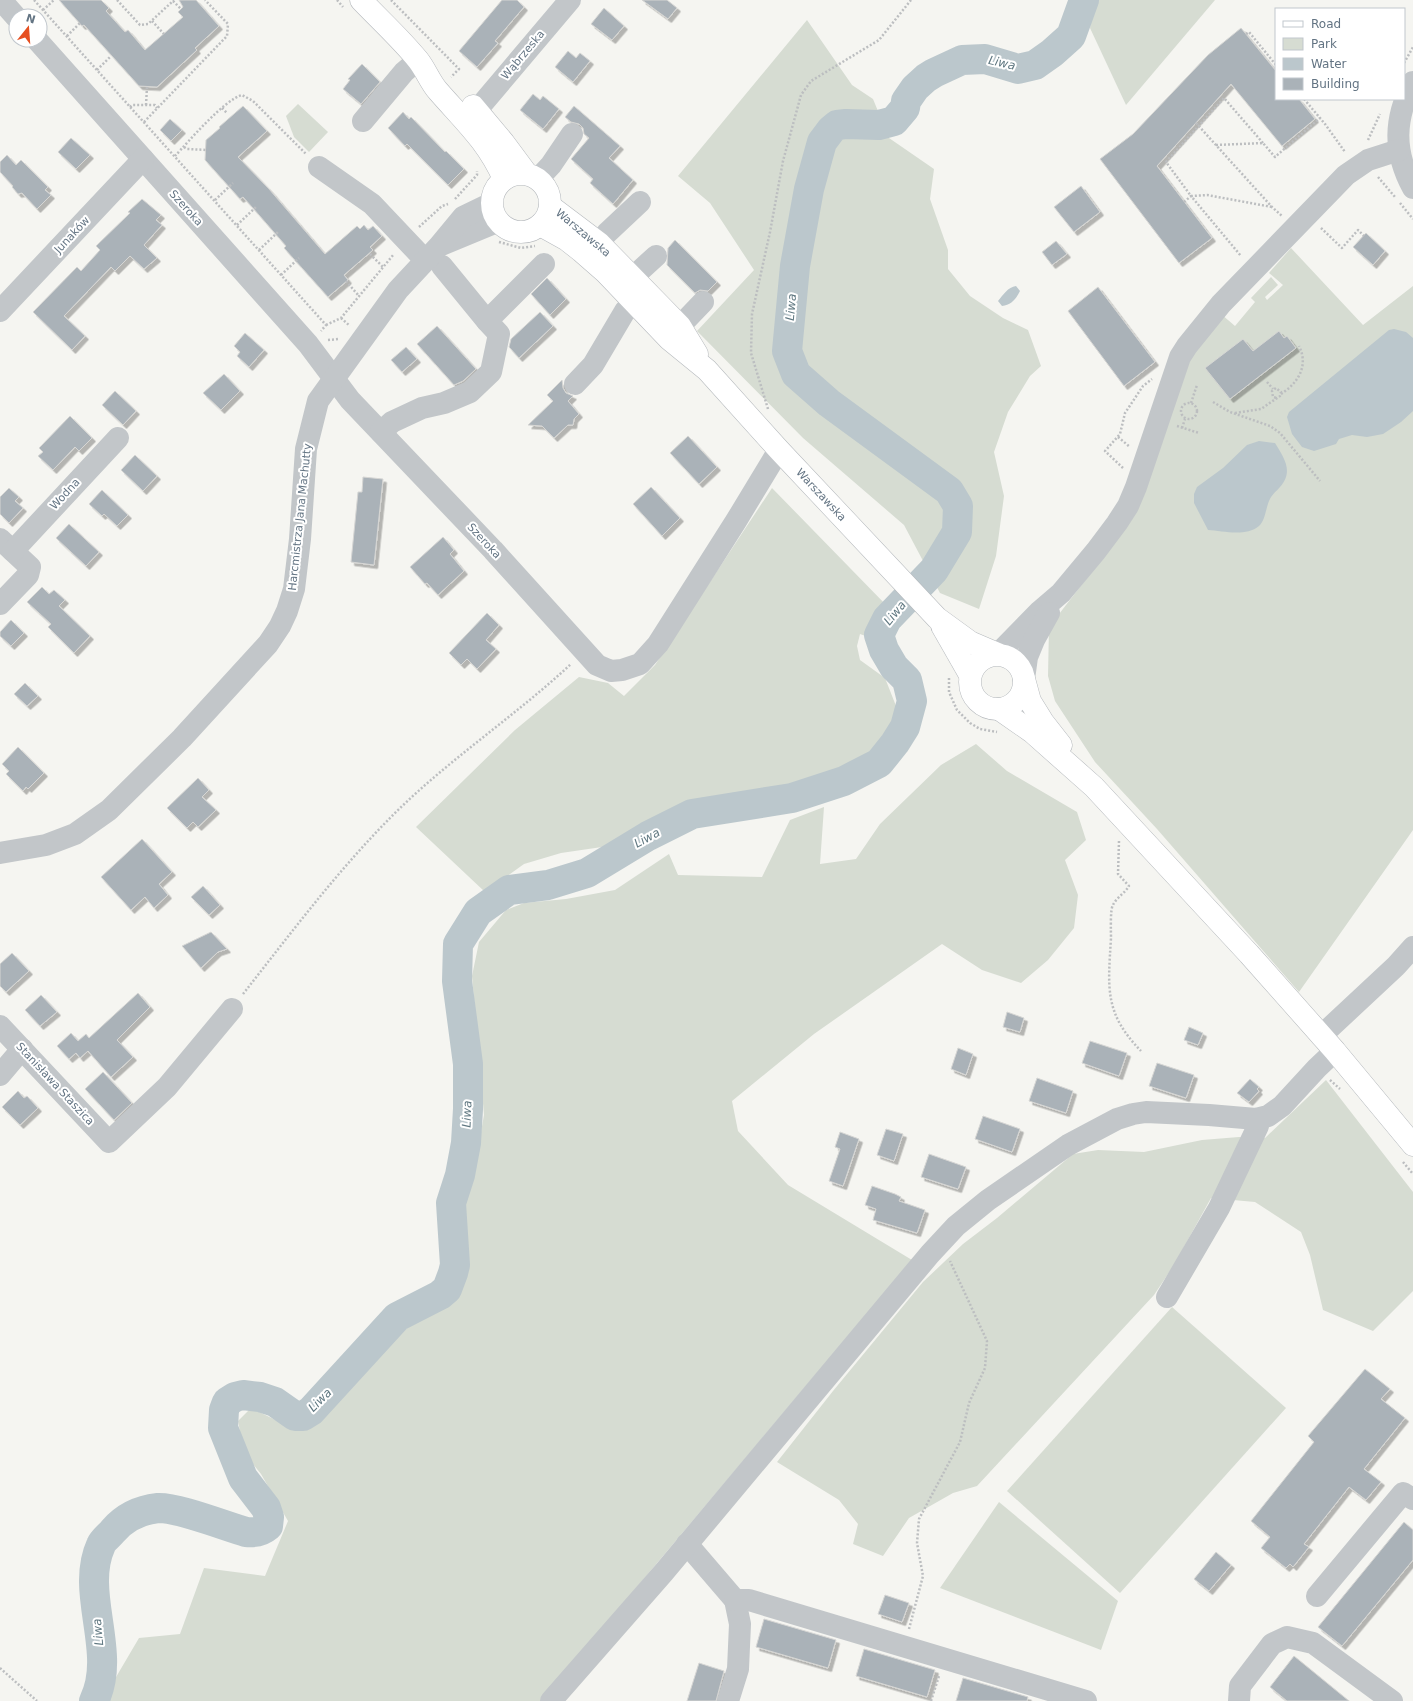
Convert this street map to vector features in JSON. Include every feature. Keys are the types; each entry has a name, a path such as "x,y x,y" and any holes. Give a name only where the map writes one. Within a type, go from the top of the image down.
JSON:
{"main road":[{"path":"361,0 418,60 437,90 464,117 486,146 504,179"},
{"path":"418,60 448,80 476,110 532,177 545,186 548,191 550,206 542,245"},
{"path":"532,177 511,175 504,179 498,186 493,194 495,222 508,229 518,232 530,231 542,245"},
{"name":"Warszawska","path":"550,206 599,243 680,326 707,370"},
{"name":"Warszawska","path":"542,245 567,240 604,272 669,339 707,370 779,450 937,618"},
{"path":"937,618 970,642 998,654 1008,656 1016,662 1022,670 1030,701 1043,722 1094,787 1198,898 1328,1043 1406,1151"},
{"path":"937,618 960,674 969,684 977,701 984,706 999,709 1032,732 1094,787"},
{"path":"960,674 974,667 980,660 998,654"},
{"path":"999,709 1008,707 1018,699 1024,688 1024,679"}],"street":[{"path":"1,0 8,8"},
{"name":"Wąbrzeska","path":"476,110 570,0"},
{"name":"Szeroka","path":"44,48 308,344 350,400 493,550 584,652 597,664 611,671 622,670 640,664 658,644 779,450"},
{"path":"363,121 404,72 418,60"},
{"path":"1413,82 1402,107 1399,120 1398,140 1405,172 1413,188"},
{"path":"532,177 551,165 572,134"},
{"path":"1024,679 1027,657 1034,640 1061,593 1100,546 1128,506 1136,487 1180,357 1221,304 1346,175 1368,160 1399,150"},
{"name":"Junaków","path":"0,311 143,159"},
{"path":"319,167 372,204 406,240 435,257 499,334 491,372 470,392 444,402 422,408 392,422 381,432"},
{"path":"599,243 607,233 640,202"},
{"name":"Harcmistrza Jana Machutty","path":"0,853 46,845 75,834 109,810 182,738 268,644 285,616 294,589 300,539 306,449 318,401 398,290 435,257 463,217 495,222"},
{"path":"487,321 542,245"},
{"path":"632,278 656,256"},
{"path":"575,384 593,365 625,311 633,302"},
{"path":"680,326 703,302"},
{"name":"Wodna","path":"0,604 28,575 30,567 6,545 118,438"},
{"path":"998,654 1040,610 1061,593"},
{"path":"551,1701 687,1544 956,1226 988,1200 1068,1145 1117,1119 1133,1114 1169,1112 1256,1119 1268,1116 1279,1109 1317,1068 1328,1043 1413,947"},
{"name":"Stanisława Staszica","path":"0,1026 109,1142 167,1087 232,1008"},
{"path":"0,1074 22,1049"},
{"path":"1167,1297 1219,1208 1258,1126 1256,1119"},
{"path":"1317,1596 1403,1493 1413,1499"},
{"path":"687,1544 735,1600 740,1624 738,1670 728,1701"},
{"path":"735,1600 749,1600 905,1646 1054,1696 1086,1701"},
{"path":"1239,1701 1240,1686 1272,1644 1287,1637 1313,1643 1392,1701"}],"path":[{"path":"34,0 41,8"},
{"path":"45,8 54,0"},
{"path":"118,0 140,25 148,24 152,21 173,0 181,9"},
{"path":"144,122 227,36 228,24 205,0"},
{"path":"391,0 458,69"},
{"path":"770,414 750,353 752,314 770,232 783,161 801,95 811,80 879,40 911,0"},
{"path":"48,15 326,325"},
{"path":"152,21 164,34"},
{"path":"67,36 80,23"},
{"path":"1246,34 1249,32 1275,64"},
{"path":"1405,61 1413,47"},
{"path":"97,70 110,57"},
{"path":"146,106 148,87"},
{"path":"175,156 222,108 237,96 242,95 248,97 319,167"},
{"path":"1241,257 1191,196 1166,162 1224,98 1275,157 1320,118"},
{"path":"1305,100 1346,154"},
{"path":"130,107 132,105 155,105 157,108"},
{"path":"222,108 227,113"},
{"path":"1381,113 1364,150 1376,175 1413,219"},
{"path":"1196,123 1281,215"},
{"path":"1215,145 1263,143"},
{"path":"184,147 187,149 207,150"},
{"path":"214,200 232,184"},
{"path":"1184,202 1191,196 1207,195 1272,207"},
{"path":"237,225 257,206"},
{"path":"308,344 326,325 341,318 406,240 442,206"},
{"path":"495,222 521,248 542,245"},
{"path":"1317,224 1342,248 1358,230 1364,236"},
{"path":"260,250 279,231"},
{"path":"370,254 383,267"},
{"path":"282,275 299,258"},
{"path":"346,281 359,296"},
{"path":"1233,413 1260,409 1277,398 1296,380 1301,372 1304,359 1299,346"},
{"path":"1267,382 1273,389 1273,397 1277,398"},
{"path":"1191,403 1197,385"},
{"path":"1273,389 1279,389 1280,395"},
{"path":"1213,402 1233,413 1270,426 1280,433 1320,481"},
{"path":"1185,403 1191,403 1197,408 1197,414 1191,419 1185,419 1181,415 1181,407 1185,403"},
{"path":"1185,419 1182,428 1199,434"},
{"path":"232,1008 344,868 394,815 451,764 540,692 584,652"},
{"path":"960,674 948,692 957,710 970,724 980,729 1001,732"},
{"path":"1114,835 1124,847"},
{"path":"1119,841 1118,874 1129,886 1112,905 1109,974 1111,1001 1116,1018 1127,1036 1141,1051"},
{"path":"1317,1068 1344,1093"},
{"path":"1406,1151 1413,1174"},
{"path":"905,1646 923,1576 917,1543 919,1520 960,1442 969,1403 985,1368 987,1341 941,1242"},
{"path":"931,1701 944,1658"},
{"path":"0,1668 37,1701"}],"green space":[{"path":"1093,0 1215,0 1126,105 1090,28"},
{"path":"807,20 852,85 873,99 889,138 934,169 930,199 948,250 948,269 970,296 1003,318 1028,330 1041,366 1030,376 1008,412 994,452 1004,496 996,556 979,609 940,593 904,525 803,438 697,331 754,270 710,203 678,176"},
{"path":"298,104 328,132 309,152 294,137 286,116"},
{"path":"1291,248 1363,325 1413,286 1413,830 1299,992 1157,829 1095,762 1055,701 1048,676 1049,627 1131,521 1184,366 1221,314 1235,326 1255,302 1251,298 1271,277 1278,285 1265,297 1267,300 1283,285 1269,273"},
{"path":"772,488 889,608 873,629 871,638 860,634 857,646 860,660 885,678 898,711 876,755 828,780 723,803 693,803 657,818 602,847 561,853 524,864 485,892 416,827 515,730 579,677 608,683 624,696 655,665"},
{"path":"976,744 1007,771 1077,812 1086,840 1065,860 1078,895 1074,928 1048,960 1021,983 982,970 942,944 814,1034 732,1101 738,1131 788,1185 912,1260 541,1701 104,1701 109,1689 139,1638 180,1634 204,1568 265,1576 288,1521 261,1474 244,1453 238,1421 251,1408 294,1429 350,1383 397,1335 444,1303 465,1250 460,1211 473,1178 484,1115 472,976 479,942 506,910 524,903 566,899 615,890 669,854 678,875 762,877 790,820 824,807 820,864 856,859 880,824 941,765"},
{"path":"1326,1080 1413,1192 1413,1291 1373,1331 1323,1310 1310,1255 1301,1232 1255,1202 1211,1198 1174,1265 1154,1295 977,1486 953,1493 909,1518 883,1556 853,1544 858,1524 839,1500 777,1462 833,1391 923,1282 963,1244 997,1218 1073,1154 1098,1150 1144,1152 1202,1140 1239,1137 1265,1138"},
{"path":"1172,1307 1286,1408 1120,1593 1007,1491"},
{"path":"999,1502 1118,1601 1101,1650 940,1588"}],"water":[{"path":"1016,286 1020,291 1017,297 1011,303 1002,306 998,301 1008,290"},
{"path":"1394,329 1406,332 1413,338 1413,411 1401,422 1383,434 1367,437 1352,435 1339,439 1336,444 1314,451 1302,447 1292,434 1287,417 1289,412 1389,330"},
{"path":"1259,441 1275,443 1284,459 1287,470 1284,481 1269,501 1263,521 1259,526 1248,531 1234,532 1208,530 1194,503 1194,494 1197,487 1223,468 1247,445"}],"building":[{"path":"59,0 101,0 109,8 106,11 125,32 128,30 145,50 183,17 178,12 183,7 179,0 196,0 219,26 195,48 197,50 157,87 139,86 84,25 82,26"},
{"path":"502,0 517,0 524,7 495,41 498,43 477,67 459,51"},
{"path":"642,0 667,0 677,8 668,19"},
{"path":"604,8 624,26 612,40 591,24"},
{"path":"1241,28 1275,70 1275,100 1300,100 1315,119 1282,146 1231,84 1157,166 1212,238 1179,263 1100,159 1133,134 1208,55"},
{"path":"568,51 576,58 580,53 590,61 573,82 555,67"},
{"path":"362,64 380,82 361,104 343,89 350,80 348,79"},
{"path":"533,94 540,100 543,96 559,109 543,129 520,110"},
{"path":"243,106 267,131 238,157 269,189 325,254 357,226 360,229 364,225 368,230 373,226 382,236 370,247 373,250 344,275 348,280 328,297 284,248 286,246 252,207 243,197 240,199 205,160 206,140"},
{"path":"574,106 620,146 609,158 633,180 613,204 590,183 593,179 571,159 589,138 584,134 583,128 579,124 571,122 565,117"},
{"path":"403,112 409,119 411,117 464,169 448,185 407,144 405,146 388,128"},
{"path":"170,119 182,130 171,141 160,130"},
{"path":"71,138 90,155 76,169 58,152"},
{"path":"7,155 16,165 21,160 48,187 45,190 51,195 37,209 22,193 18,194 0,172 0,162"},
{"path":"1081,186 1100,212 1074,232 1054,207"},
{"path":"142,199 161,215 156,220 162,225 144,245 157,258 144,269 130,256 115,271 111,267 64,316 85,336 72,350 33,312 77,267 81,271 100,250 96,246 130,213 128,212"},
{"path":"1366,233 1385,251 1373,265 1353,247"},
{"path":"675,240 717,282 708,291 700,290 695,293 667,265 668,248"},
{"path":"1056,241 1067,254 1052,265 1042,252"},
{"path":"547,278 566,299 550,315 531,294"},
{"path":"1098,287 1155,362 1124,386 1068,311"},
{"path":"540,312 553,326 519,358 509,347 511,339"},
{"path":"437,326 476,369 463,381 454,385 417,344"},
{"path":"1279,331 1284,338 1287,336 1296,348 1230,399 1205,368 1243,339 1253,351"},
{"path":"245,333 264,350 249,367 237,356 240,352 234,346"},
{"path":"406,347 417,359 402,372 391,360"},
{"path":"224,374 240,391 221,410 203,393"},
{"path":"562,380 563,388 566,393 573,396 568,401 579,414 574,419 573,425 568,425 554,438 542,426 528,425 553,401 547,395"},
{"path":"115,391 136,411 123,425 102,405"},
{"path":"70,416 92,438 79,451 75,447 53,470 38,456 43,452 39,448"},
{"path":"688,436 717,467 699,484 670,453"},
{"path":"135,455 157,476 143,491 121,470"},
{"path":"363,477 383,479 374,565 351,562 358,492 362,492"},
{"path":"651,487 680,518 662,536 633,504"},
{"path":"9,488 19,497 15,501 23,508 9,523 0,514 0,497"},
{"path":"102,490 128,515 117,526 104,514 102,516 89,504"},
{"path":"69,524 99,552 86,566 56,538"},
{"path":"443,537 454,550 450,554 464,571 438,595 427,583 425,584 410,567"},
{"path":"42,587 49,594 54,590 65,600 59,606 90,636 74,653 48,627 51,624 27,602"},
{"path":"487,613 499,625 486,640 496,649 477,669 467,659 461,665 449,653"},
{"path":"11,620 24,633 11,646 0,636 0,632"},
{"path":"25,683 38,696 27,706 14,694"},
{"path":"18,747 44,773 28,789 26,787 23,791 6,774 9,771 2,764"},
{"path":"198,778 209,790 202,797 216,810 198,827 193,822 187,828 167,808"},
{"path":"142,839 172,872 159,884 168,895 154,908 145,897 131,910 101,877"},
{"path":"203,886 220,905 209,915 191,897"},
{"path":"211,932 227,949 218,952 201,968 182,946"},
{"path":"12,953 29,971 6,992 0,986 0,964"},
{"path":"138,993 150,1007 117,1040 133,1057 111,1077 88,1051 80,1058 76,1053 69,1059 57,1046 71,1033 78,1041 86,1034 89,1038"},
{"path":"41,995 57,1012 40,1026 25,1010"},
{"path":"1007,1012 1024,1018 1020,1032 1003,1027"},
{"path":"1189,1027 1203,1033 1198,1045 1184,1040"},
{"path":"1090,1041 1127,1053 1119,1076 1082,1063"},
{"path":"958,1048 973,1054 966,1075 951,1069"},
{"path":"1157,1063 1194,1075 1186,1098 1149,1086"},
{"path":"103,1072 132,1103 114,1120 85,1089"},
{"path":"1037,1078 1073,1091 1066,1113 1029,1101"},
{"path":"1250,1079 1259,1087 1257,1089 1259,1091 1249,1102 1237,1093"},
{"path":"18,1091 24,1098 27,1096 38,1108 20,1125 2,1107"},
{"path":"983,1116 1020,1129 1012,1152 975,1139"},
{"path":"886,1129 903,1134 894,1161 877,1155"},
{"path":"840,1132 859,1139 843,1186 829,1181 840,1149 835,1147"},
{"path":"929,1154 966,1167 958,1189 921,1177"},
{"path":"872,1186 901,1197 899,1201 925,1210 917,1233 873,1220 876,1209 865,1205"},
{"path":"1365,1369 1390,1389 1381,1399 1405,1418 1364,1469 1381,1482 1366,1500 1349,1487 1304,1544 1309,1547 1293,1567 1290,1564 1286,1568 1261,1548 1270,1537 1251,1521 1314,1442 1308,1436"},
{"path":"1404,1522 1413,1530 1413,1560 1342,1646 1318,1627"},
{"path":"1216,1552 1231,1565 1209,1591 1194,1579"},
{"path":"885,1595 909,1603 902,1622 878,1614"},
{"path":"764,1619 836,1640 828,1668 756,1647"},
{"path":"864,1649 935,1670 927,1697 856,1676"},
{"path":"1294,1656 1349,1701 1287,1701 1270,1687"},
{"path":"699,1663 724,1671 716,1701 687,1701"},
{"path":"963,1678 1028,1697 1027,1701 956,1701"}],"waterway":[{"name":"Liwa","path":"94,1701 100,1682 102,1663 101,1643 95,1603 95,1563 101,1545 105,1540 117,1526 133,1515 158,1508 177,1510 246,1532 258,1532 263,1530 268,1526 269,1517 266,1508 243,1478 223,1428 224,1410 227,1402 235,1397 243,1395 260,1397 275,1402 295,1416 303,1416 311,1411 397,1317 440,1295 447,1289 455,1265 451,1203 460,1175 466,1143 468,1109 468,1064 457,981 458,944 478,912 509,890 548,885 587,873 648,836 692,814 792,798 844,781 879,763 895,743 905,727 912,701 907,680 894,667 884,650 879,635 887,619 934,570 957,532 958,506 949,491 829,403 796,374 787,351 795,266 809,189 822,142 837,125 879,125 894,121 905,108 906,101 915,88 926,78 962,60 985,59 1018,69 1035,65 1052,53 1071,36 1084,0"}]}
